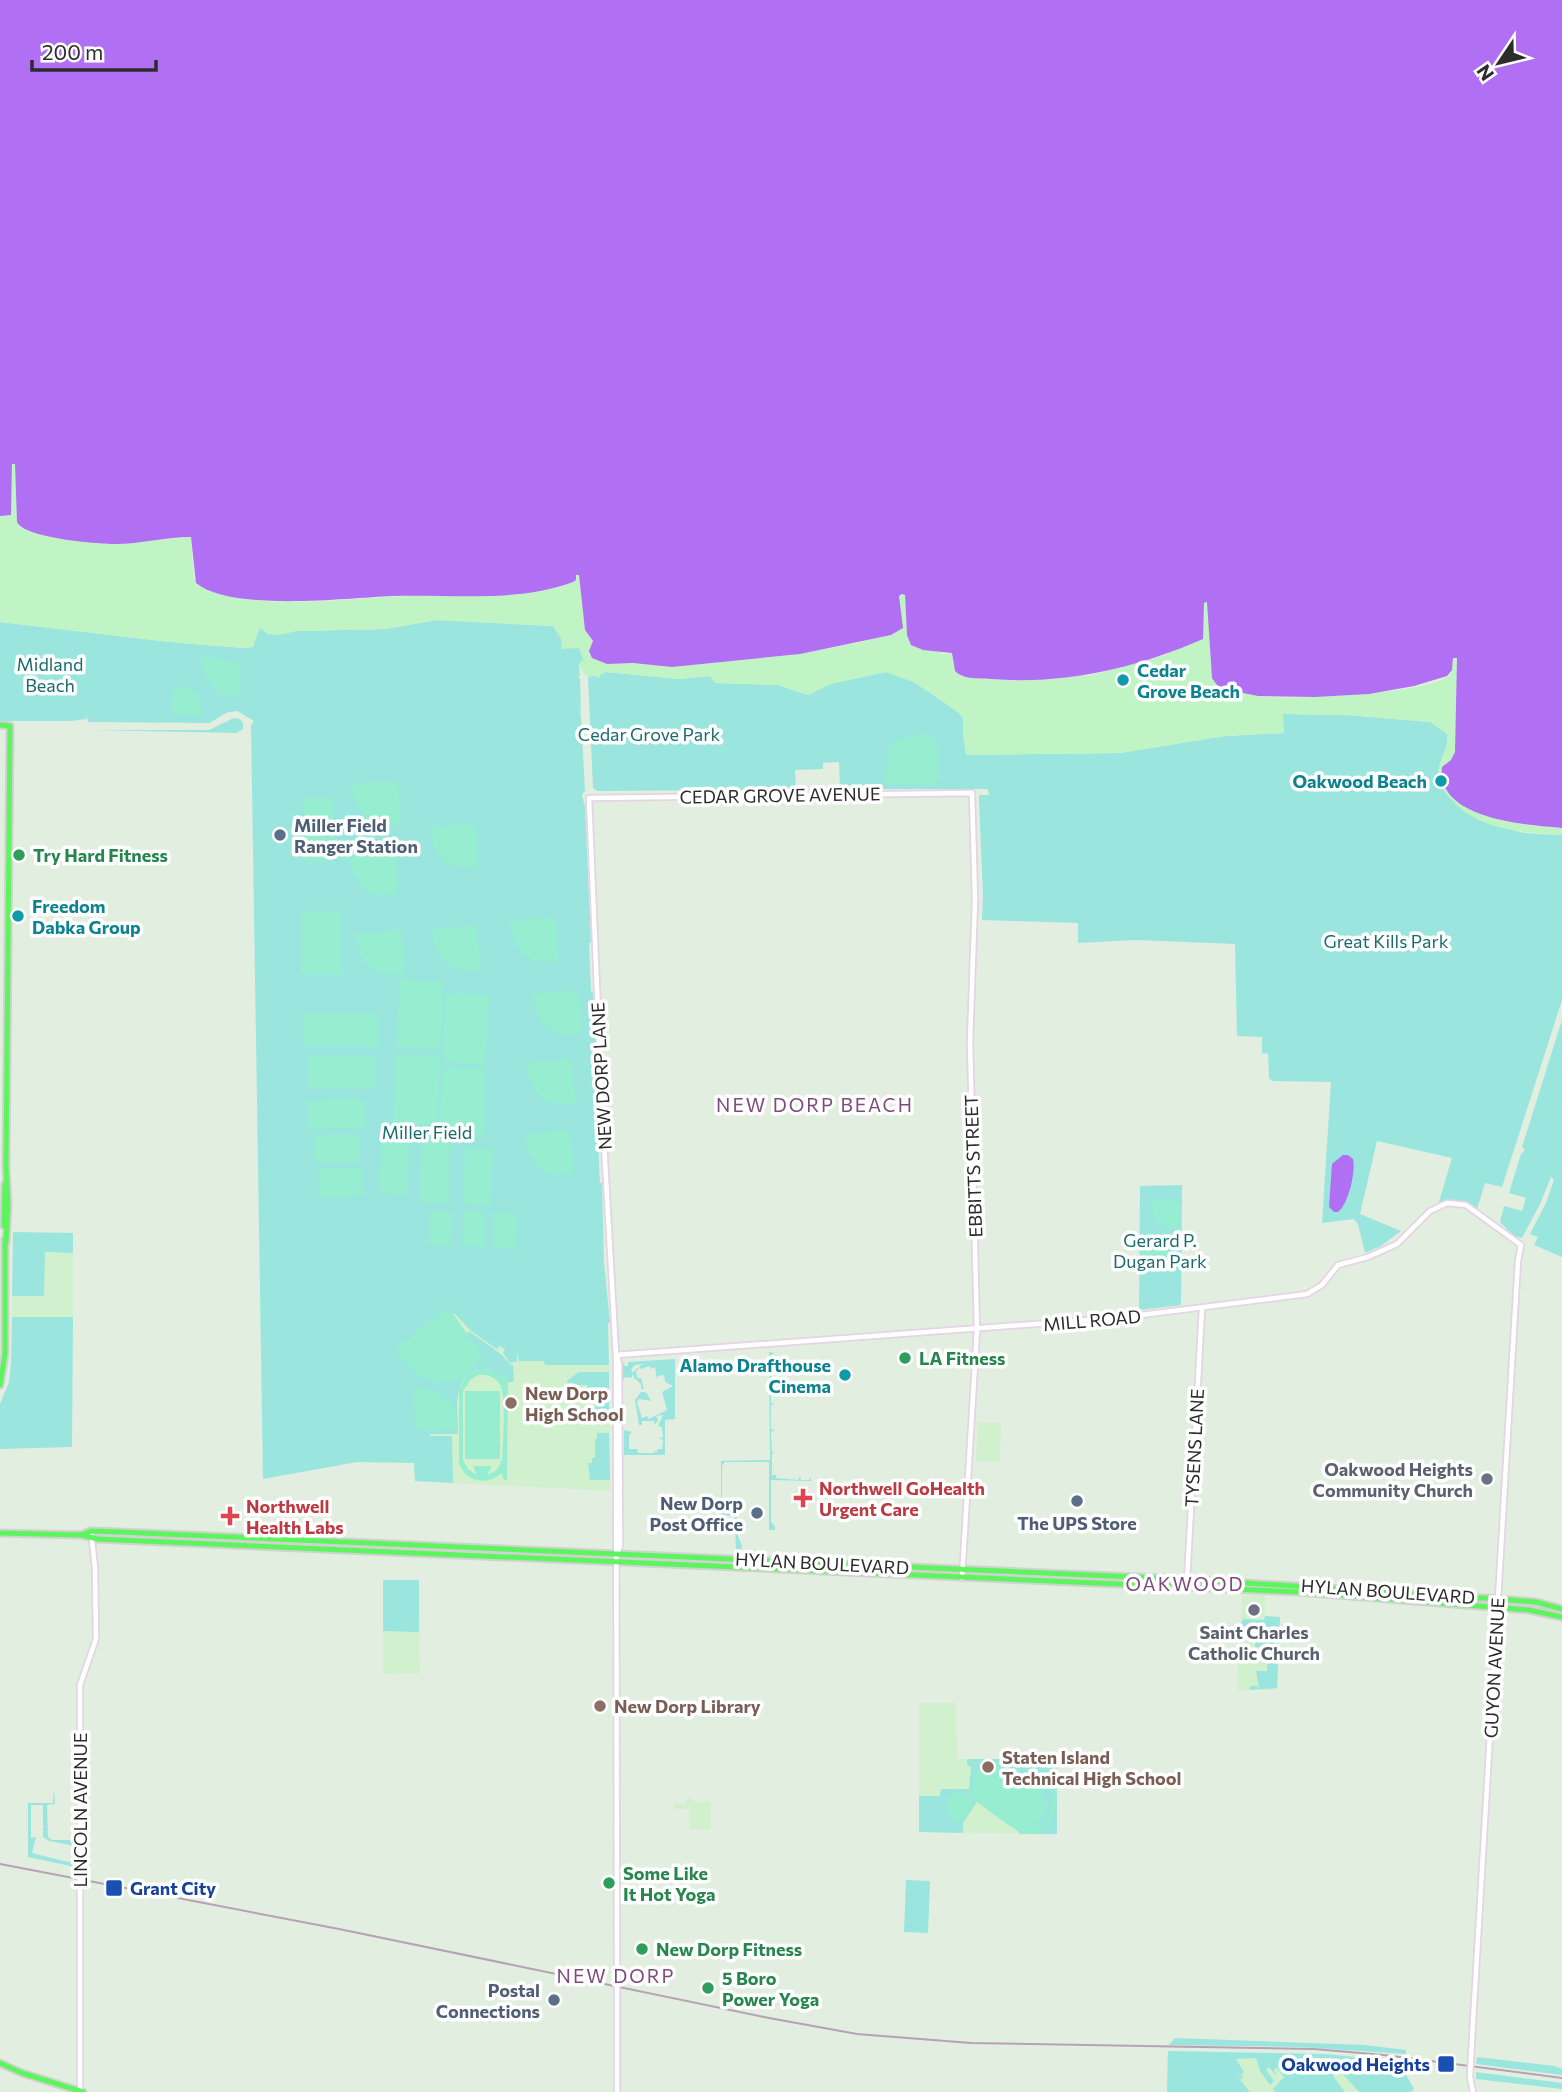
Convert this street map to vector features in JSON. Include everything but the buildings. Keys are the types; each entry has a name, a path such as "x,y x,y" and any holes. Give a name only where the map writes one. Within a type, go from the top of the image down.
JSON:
{"main road":[{"path":"0,725 10,726 8,1209 5,1354 0,1385"},
{"path":"0,733 10,733"},
{"name":"HYLAN BOULEVARD","path":"81,1535 91,1531 472,1556 1322,1593 1497,1607 1544,1612 1562,1617"},
{"name":"HYLAN BOULEVARD","path":"0,1533 81,1535 93,1539 472,1548 1187,1579 1498,1599 1562,1609"},
{"path":"472,1548 472,1556"},
{"path":"765,1560 765,1568"},
{"path":"0,2063 81,2092"}],"street":[{"name":"CEDAR GROVE AVENUE","path":"589,798 972,793"},
{"name":"EBBITTS STREET","path":"962,1578 977,1330 970,1041 975,900 972,793"},
{"name":"NEW DORP LANE","path":"589,798 602,1108 616,1355 620,1364 620,1546 616,1554 617,2092"},
{"name":"MILL ROAD","path":"616,1355 977,1330 1202,1309 1312,1292 1322,1286 1334,1268 1391,1248 1430,1211 1447,1203 1466,1205 1521,1245"},
{"name":"GUYON AVENUE","path":"1473,2092 1469,2077 1521,1245"},
{"name":"TYSENS LANE","path":"1187,1588 1202,1309"},
{"name":"LINCOLN AVENUE","path":"81,2092 80,1685 96,1639 91,1531"}],"shaded area":[{"path":"0,0 1562,0 1562,828 1528,825 1487,816 1468,809 1453,798 1444,785 1442,767 1451,760 1455,752 1457,658 1453,658 1452,670 1447,676 1414,686 1369,694 1258,696 1223,689 1212,678 1207,602 1204,603 1203,639 1126,666 1073,677 1018,680 963,676 955,671 952,653 923,650 911,645 907,635 905,595 902,594 899,596 903,628 891,635 800,654 672,667 633,663 607,664 592,658 589,651 593,641 585,630 579,575 576,575 573,582 552,589 507,595 392,596 290,601 235,598 213,592 196,583 191,537 106,544 46,536 22,528 17,522 15,464 12,464 11,515 0,516"},
{"path":"1343,1155 1353,1159 1352,1180 1345,1203 1338,1212 1334,1212 1329,1207 1332,1164"},
{"path":"45,1252 73,1253 73,1317 12,1317 12,1296 44,1296"},
{"name":"New Dorp High School","path":"448,1301 609,1360 610,1491 415,1481 415,1459"},
{"path":"978,1422 1001,1423 1000,1462 976,1461"},
{"path":"383,1580 419,1580 420,1673 383,1674"},
{"path":"1242,1595 1265,1595 1265,1616 1280,1617 1275,1690 1237,1690"},
{"name":"Staten Island Technical High School","path":"919,1703 956,1703 957,1759 1057,1759 1057,1834 919,1832"},
{"path":"686,1798 692,1798 692,1801 696,1802 711,1802 711,1829 690,1829 689,1809 674,1809 674,1804 686,1804"},
{"path":"1167,2059 1343,2061 1404,2069 1414,2092 1167,2092"}],"green space":[{"name":"Miller Field","path":"436,620 553,626 561,638 579,648 584,661 579,666 580,676 577,677 580,678 581,714 578,701 585,791 582,795 585,807 591,991 596,1044 594,1077 598,1084 599,1171 602,1183 604,1262 610,1323 609,1365 545,1365 544,1361 519,1361 517,1352 517,1361 510,1363 503,1353 505,1349 500,1346 497,1349 471,1331 454,1313 452,1314 466,1333 470,1332 501,1354 510,1364 513,1365 514,1382 508,1382 508,1375 502,1379 489,1370 468,1375 459,1391 458,1434 430,1434 452,1436 453,1483 415,1481 414,1463 357,1462 263,1479 251,725 254,721 237,711 228,712 209,723 88,722 86,715 86,719 72,721 0,721 0,622 244,648 253,647 259,628 278,635 296,631 386,629"},
{"path":"201,657 237,661 240,664 239,697 221,695 206,679"},
{"name":"Great Kills Park","path":"606,672 678,679 710,676 715,683 778,685 808,695 830,684 886,672 914,682 958,712 963,718 967,755 1120,753 1225,736 1284,733 1282,714 1348,715 1430,722 1447,733 1438,774 1443,789 1450,798 1470,812 1503,827 1525,833 1562,835 1562,1000 1502,1187 1485,1183 1477,1209 1459,1201 1439,1202 1452,1158 1377,1141 1360,1214 1401,1231 1381,1246 1365,1253 1358,1224 1354,1219 1322,1223 1331,1082 1272,1081 1269,1078 1268,1054 1262,1053 1262,1037 1237,1036 1235,944 1136,940 1078,943 1078,923 982,920 979,795 989,795 988,789 840,789 839,762 823,763 823,769 795,770 796,790 770,787 749,790 597,791 593,788 588,677"},
{"path":"180,686 199,693 202,710 200,716 173,715 171,712 173,689"},
{"path":"234,718 243,723 243,729 237,733 90,730 209,730"},
{"path":"925,733 939,743 939,779 933,783 885,784 889,746 895,741"},
{"path":"393,780 398,785 401,824 372,822 361,812 351,784"},
{"path":"304,798 334,798 334,860 304,861"},
{"path":"471,823 476,828 479,867 450,865 439,855 429,827"},
{"path":"391,850 395,855 398,894 369,892 358,882 348,854"},
{"path":"301,911 342,911 342,974 301,974"},
{"path":"552,917 556,922 559,961 530,959 519,949 509,921"},
{"path":"473,925 477,930 481,970 452,967 437,950 431,930"},
{"path":"398,930 402,935 405,974 376,972 361,955 355,935"},
{"path":"400,979 443,982 440,1050 396,1047"},
{"path":"574,990 578,994 582,1034 553,1032 542,1022 532,994"},
{"path":"446,993 490,996 485,1065 442,1062"},
{"path":"304,1014 378,1014 379,1046 304,1046"},
{"path":"1562,1020 1562,1257 1534,1245 1538,1237 1530,1234 1546,1203 1554,1180 1551,1177 1522,1238 1514,1236 1500,1222 1504,1206 1522,1211 1526,1198 1509,1193 1521,1154 1525,1150 1522,1147"},
{"path":"396,1054 440,1056 437,1125 393,1123"},
{"path":"376,1056 376,1087 307,1087 307,1057"},
{"path":"568,1059 572,1064 576,1103 547,1101 535,1091 525,1063"},
{"path":"443,1067 486,1069 483,1137 439,1135"},
{"path":"364,1099 365,1128 308,1129 307,1100"},
{"path":"566,1130 571,1135 574,1174 545,1172 534,1162 524,1134"},
{"path":"359,1134 359,1162 314,1163 314,1135"},
{"path":"382,1136 410,1138 407,1195 379,1193"},
{"path":"421,1141 450,1141 449,1203 420,1202"},
{"path":"465,1148 493,1149 491,1206 463,1204"},
{"path":"364,1168 364,1196 319,1197 318,1169"},
{"name":"Gerard P. Dugan Park","path":"1182,1185 1181,1305 1139,1310 1140,1186"},
{"path":"1152,1200 1180,1203 1179,1227 1166,1227 1158,1222 1153,1213"},
{"path":"430,1210 453,1212 450,1246 428,1244"},
{"path":"463,1211 486,1212 485,1247 462,1246"},
{"path":"494,1212 516,1213 515,1249 493,1248"},
{"path":"13,1232 73,1233 73,1253 45,1252 44,1296 12,1296"},
{"path":"1144,1240 1154,1240 1166,1246 1172,1259 1171,1271 1144,1269 1141,1266"},
{"path":"447,1308 483,1357 461,1377 439,1382 414,1371 394,1350"},
{"path":"12,1317 73,1317 72,1447 0,1449 0,1404 9,1382"},
{"path":"769,1352 775,1353 771,1355 771,1377 775,1379 771,1380 771,1403 775,1404 771,1405 771,1429 775,1430 771,1432 772,1452 775,1452 772,1454 772,1475 776,1475 776,1478 798,1480 800,1476 801,1480 809,1480 811,1477 811,1481 771,1480 771,1522 775,1530 769,1530 769,1462 725,1462 722,1466 722,1510 730,1511 730,1515 735,1515 737,1517 738,1536 742,1546 740,1554 736,1554 735,1516 721,1515 721,1461 770,1460"},
{"path":"675,1359 675,1419 665,1420 665,1455 624,1455 624,1430 632,1432 629,1435 629,1449 637,1449 638,1453 654,1453 655,1450 656,1453 658,1449 662,1449 663,1440 659,1438 663,1437 662,1427 658,1426 663,1415 656,1416 658,1420 655,1425 654,1421 642,1421 642,1425 639,1425 635,1400 641,1392 646,1392 651,1401 639,1399 637,1402 642,1418 647,1416 649,1419 667,1410 662,1392 673,1386 665,1382 664,1375 658,1376 657,1379 655,1367 640,1369 639,1366 644,1364 635,1365 631,1369 633,1373 638,1367 637,1378 641,1378 644,1389 641,1389 641,1384 633,1374 631,1378 625,1377 623,1380 623,1362 628,1366 628,1362"},
{"path":"482,1369 492,1371 502,1378 502,1375 508,1375 507,1480 503,1479 502,1473 490,1480 477,1480 467,1475 459,1464 459,1388 467,1374","holes":["481,1375 497,1381 501,1387 503,1401 502,1460 497,1470 487,1475 492,1466 473,1466 477,1475 468,1469 463,1460 463,1391 470,1380"]},
{"path":"579,1372 609,1372 609,1418 597,1418 595,1393 592,1393 592,1388 587,1385 572,1385 571,1388 567,1385 567,1381"},
{"path":"413,1388 433,1391 452,1404 457,1409 456,1429 420,1430 415,1425"},
{"path":"465,1391 500,1391 500,1459 465,1459"},
{"path":"597,1433 609,1433 610,1480 590,1480 588,1463 592,1463 592,1458 595,1458"},
{"path":"383,1580 419,1580 419,1632 383,1631"},
{"path":"1265,1616 1280,1617 1277,1688 1250,1690 1250,1686 1259,1688 1256,1671 1267,1671 1268,1650 1255,1647 1255,1641 1276,1643 1277,1626 1271,1626 1270,1629 1245,1628 1244,1640 1240,1640 1241,1623 1243,1619 1264,1620"},
{"name":"Staten Island Technical High School","path":"967,1759 1057,1759 1057,1834 1019,1834 977,1802 963,1823 963,1833 919,1832 919,1796 940,1796 941,1789 969,1789 971,1767 967,1765"},
{"path":"994,1761 1042,1761 1052,1770 1057,1792 1054,1816 1041,1832 1030,1834 1015,1829 966,1793 969,1790 972,1792 977,1772","holes":["1037,1764 1047,1769 1050,1774 1052,1801 1048,1821 1033,1830 1049,1805 1041,1798 1043,1774 1020,1773 1017,1781 994,1765"]},
{"path":"54,1788 55,1804 47,1805 48,1837 52,1840 74,1840 75,1836 75,1846 49,1841 43,1837 43,1827 46,1827 43,1826 43,1805 31,1805 31,1838 36,1837 32,1853 68,1862 75,1857 75,1867 28,1857 28,1803 53,1803"},
{"path":"957,1790 972,1801 973,1805 960,1823 950,1817 946,1805 949,1797"},
{"path":"906,1880 930,1881 928,1933 904,1932"},
{"path":"1175,2038 1364,2045 1406,2050 1406,2054 1299,2047 1169,2045"},
{"path":"1168,2051 1326,2054 1405,2062 1404,2069 1318,2058 1296,2062 1347,2063 1404,2071 1414,2089 1411,2092 1359,2092 1340,2071 1333,2076 1345,2092 1276,2092 1273,2089 1284,2077 1277,2068 1274,2070 1277,2077 1269,2067 1266,2070 1274,2081 1270,2085 1254,2058 1236,2059 1244,2072 1235,2080 1242,2075 1240,2080 1250,2092 1167,2092"},
{"path":"1477,2057 1555,2066 1562,2069 1562,2075 1476,2064"},
{"path":"1476,2072 1562,2083 1562,2089 1476,2079"}],"sand":[{"path":"12,464 15,464 19,527 57,538 116,544 191,537 194,579 209,588 233,596 308,602 493,594 558,586 575,580 576,575 579,575 585,630 607,664 633,663 672,667 800,654 867,641 902,594 905,595 907,635 943,654 952,653 955,670 963,677 1016,681 1092,675 1166,655 1204,603 1208,602 1212,678 1258,696 1326,697 1418,687 1439,681 1450,674 1453,658 1457,658 1455,752 1446,763 1444,783 1459,803 1520,824 1562,828 1562,835 1502,828 1474,818 1462,810 1445,791 1438,775 1447,734 1430,722 1348,715 1283,714 1284,733 1225,736 1120,753 966,755 963,718 958,712 914,682 886,672 830,684 808,695 778,685 715,683 710,676 678,679 606,672 599,678 587,677 579,666 584,660 579,648 562,649 561,638 553,626 436,620 386,629 296,631 278,635 268,634 260,628 253,647 244,648 0,622 0,516 11,514"}],"railway":[{"path":"0,1864 339,1929 857,2034 971,2043 1314,2049 1384,2055 1562,2078"}],"place":[{"name":"Cedar Grove Beach","path":"1123,680"},
{"name":"Oakwood Beach","path":"1441,781"},
{"name":"Miller Field Ranger Station","path":"280,835"},
{"name":"Try Hard Fitness","path":"19,855"},
{"name":"Freedom Dabka Group","path":"18,916"},
{"name":"LA Fitness","path":"905,1358"},
{"name":"Alamo Drafthouse Cinema","path":"845,1375"},
{"name":"New Dorp High School","path":"511,1403"},
{"name":"Oakwood Heights Community Church","path":"1487,1479"},
{"name":"Northwell GoHealth Urgent Care","path":"803,1498"},
{"name":"The UPS Store","path":"1077,1501"},
{"name":"New Dorp Post Office","path":"757,1513"},
{"name":"Northwell Health Labs","path":"230,1516"},
{"name":"Saint Charles Catholic Church","path":"1254,1610"},
{"name":"New Dorp Library","path":"600,1706"},
{"name":"Staten Island Technical High School","path":"988,1767"},
{"name":"Some Like It Hot Yoga","path":"609,1883"},
{"name":"Grant City","path":"114,1888"},
{"name":"New Dorp Fitness","path":"642,1949"},
{"name":"5 Boro Power Yoga","path":"708,1988"},
{"name":"Postal Connections","path":"554,2000"},
{"name":"Oakwood Heights","path":"1446,2064"}],"district":[{"name":"NEW DORP BEACH","path":"815,1104"},
{"name":"OAKWOOD","path":"1185,1583"},
{"name":"NEW DORP","path":"616,1975"}],"park label":[{"name":"Midland Beach","path":"50,674"},
{"name":"Cedar Grove Park","path":"649,734"}]}
